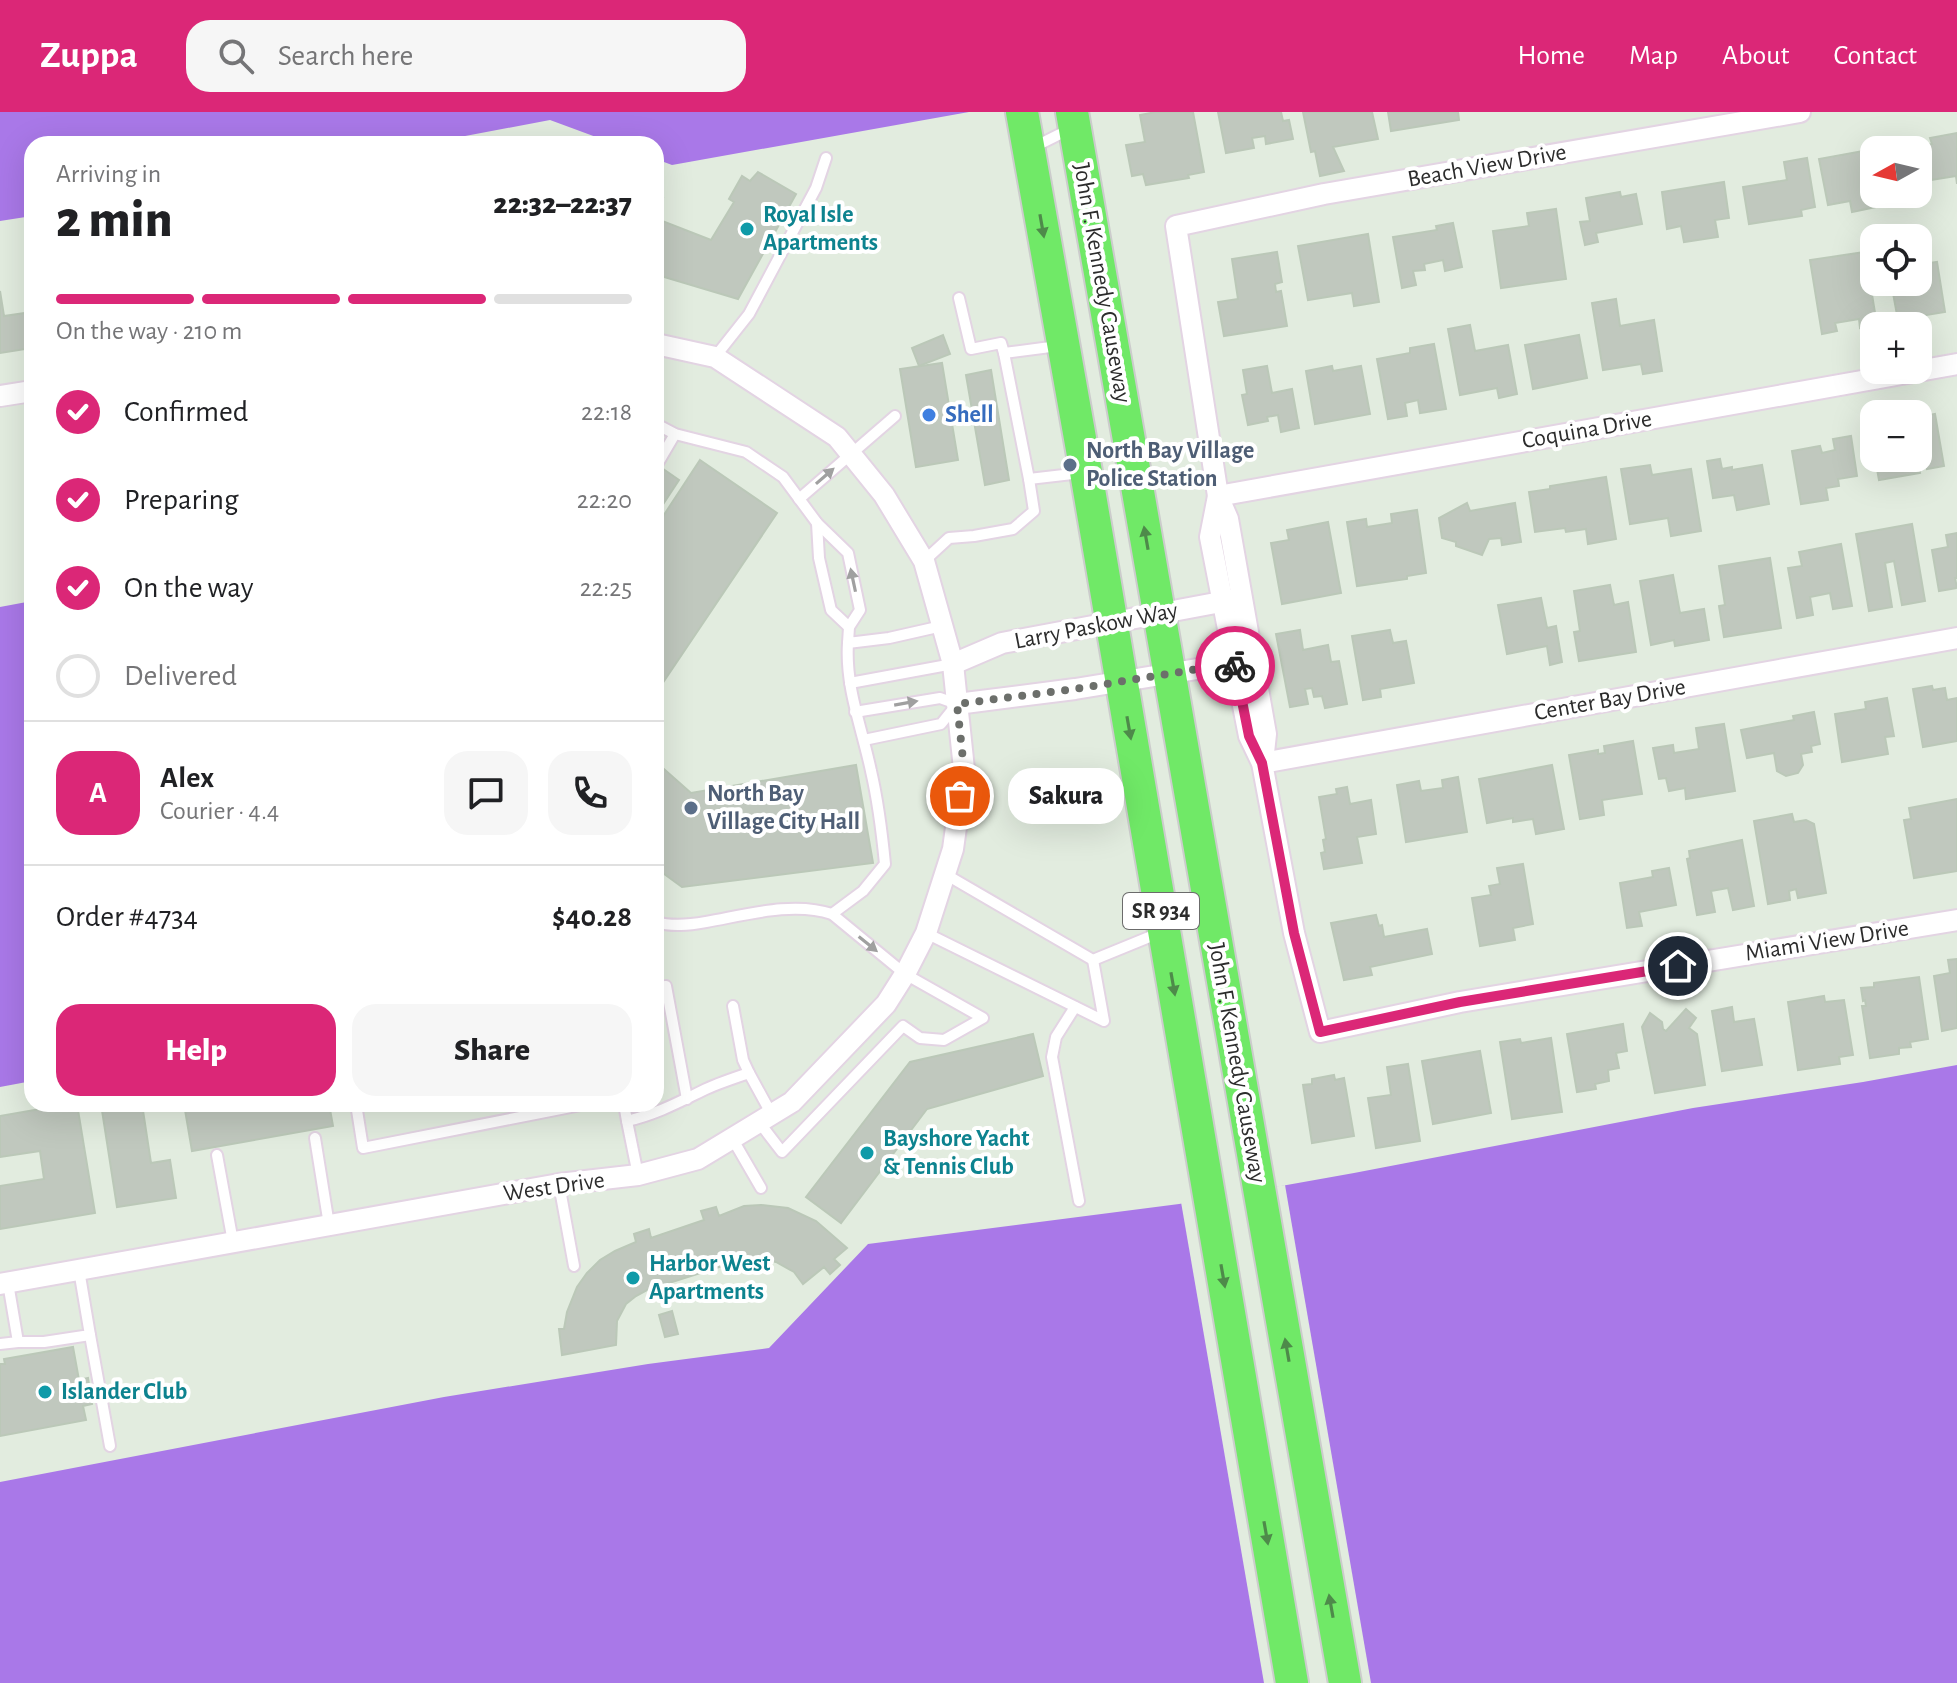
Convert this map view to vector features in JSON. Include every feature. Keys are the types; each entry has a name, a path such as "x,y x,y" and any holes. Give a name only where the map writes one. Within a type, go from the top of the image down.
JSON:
{"main road":[{"name":"John F. Kennedy Causeway","path":"1073,119 1345,1683"},
{"name":"John F. Kennedy Causeway","path":"1024,127 1086,472 1292,1683"}],"street":[{"name":"Beach View Drive","path":"1218,496 1176,226 1324,194 1800,112"},
{"path":"664,346 715,357 837,437 851,454 884,495 924,561 953,664 957,704 1121,682 1244,661"},
{"name":"Coquina Drive","path":"1218,496 1957,364"},
{"path":"0,396 24,392"},
{"path":"1218,496 1228,519 1232,600 1244,661 1266,734 1262,763"},
{"name":"Larry Paskow Way","path":"953,664 1002,643 1232,600"},
{"name":"Center Bay Drive","path":"1262,763 1957,638"},
{"name":"West Drive","path":"4,1283 559,1184 638,1175 698,1159 765,1119 792,1102 886,1004 926,933 953,849 964,769 957,704"},
{"name":"Miami View Drive","path":"1262,763 1294,933 1320,1032 1460,1002 1957,920"}],"lane":[{"path":"1024,127 1073,119"},
{"path":"715,357 749,314 816,188 826,158"},
{"path":"924,561 949,538 1013,529 1034,511 1001,343 971,349 959,298"},
{"path":"1004,353 1064,345"},
{"path":"799,499 895,416"},
{"path":"664,428 675,434 746,452 783,477 817,523 848,553 860,610 849,627 847,658 855,712 872,773 885,864 863,891 832,914"},
{"path":"664,453 675,434"},
{"path":"1029,479 1086,472"},
{"path":"817,523 819,558 831,610 849,627"},
{"path":"848,643 942,626"},
{"path":"850,683 953,664"},
{"path":"855,712 940,698 957,704 941,724 864,740"},
{"path":"926,933 1104,1021 1093,960 945,874"},
{"path":"664,923 683,926 798,907 820,910 832,914 905,974 983,1018 944,1040 920,1038 903,1026 782,1152 765,1119 743,1060 733,1006"},
{"path":"1093,960 1164,931"},
{"path":"664,986 687,1099"},
{"path":"1075,1007 1056,1037 1052,1057 1079,1201"},
{"path":"664,1110 708,1088 749,1073"},
{"path":"357,1112 363,1148 545,1112"},
{"path":"625,1112 638,1175"},
{"path":"627,1121 659,1112"},
{"path":"315,1138 329,1225"},
{"path":"732,1138 761,1188"},
{"path":"217,1155 233,1242"},
{"path":"559,1184 574,1266"},
{"path":"79,1270 110,1446"},
{"path":"4,1283 18,1342"},
{"path":"0,1344 90,1335"}],"shaded area":[{"path":"0,112 969,112 672,165 664,162 664,136 593,136 550,120 465,136 24,136 24,217 0,221"},
{"path":"24,602 24,1082 0,1087 0,607"},
{"path":"1957,1065 1957,1683 0,1683 0,1482 444,1397 769,1348 868,1244 1179,1204 1693,1108"}],"pier":[{"path":"1285,1185 1371,1683 1264,1683 1181,1202"}],"building":[{"path":"1193,112 1204,172 1188,175 1189,178 1146,185 1143,174 1132,176 1126,145 1145,142 1140,115"},
{"path":"1218,112 1281,112 1283,121 1289,120 1293,139 1266,144 1265,136 1252,138 1254,148 1226,153"},
{"path":"1303,112 1372,112 1378,139 1333,147 1344,171 1320,176 1315,151 1311,152"},
{"path":"1388,112 1458,112 1459,120 1391,131"},
{"path":"1957,133 1957,184 1956,176 1932,180 1932,138"},
{"path":"1860,152 1860,208 1871,208 1852,212 1850,201 1828,205 1819,159"},
{"path":"1807,158 1815,207 1801,210 1802,216 1749,224 1743,187 1787,180 1784,162"},
{"name":"Royal Isle Apartments","path":"758,172 796,194 738,299 664,277 664,222 711,240 734,202 729,199 742,176 750,181"},
{"path":"1724,182 1729,218 1715,220 1718,237 1684,242 1681,226 1667,229 1662,192"},
{"path":"1620,192 1621,197 1636,194 1642,224 1596,233 1598,242 1585,245 1580,222 1590,221 1586,198"},
{"path":"1556,209 1566,279 1501,288 1493,231 1529,226 1527,213"},
{"path":"1453,223 1462,267 1445,271 1443,260 1424,264 1425,270 1413,271 1416,285 1402,288 1393,237 1437,230 1436,226"},
{"path":"1368,234 1379,302 1354,306 1352,293 1308,300 1298,246"},
{"path":"1277,252 1282,282 1275,284 1276,292 1281,291 1287,326 1224,336 1218,302 1238,299 1232,259"},
{"path":"1860,253 1860,296 1872,296 1875,312 1860,312 1860,328 1859,319 1835,323 1837,331 1822,334 1810,260"},
{"path":"1937,262 1945,312 1896,312 1894,296 1932,296 1932,263"},
{"path":"0,291 4,316 24,313 24,349 0,353"},
{"path":"1616,299 1620,326 1654,320 1662,371 1643,374 1641,364 1603,370 1592,303"},
{"path":"1470,325 1475,351 1508,345 1517,394 1499,398 1497,388 1460,395 1448,329"},
{"path":"943,335 950,354 919,366 912,348"},
{"path":"1579,335 1587,378 1533,389 1525,345"},
{"path":"1434,344 1446,409 1420,413 1418,400 1405,403 1407,416 1388,419 1377,359 1410,353 1410,348"},
{"name":"Shell","path":"942,363 958,460 916,467 900,369"},
{"path":"1267,366 1272,393 1292,389 1299,428 1281,432 1278,415 1267,417 1268,421 1248,425 1242,395 1247,394 1243,370"},
{"path":"1332,366 1333,371 1361,366 1370,414 1315,424 1306,371"},
{"name":"Shell","path":"991,370 1009,480 985,485 966,375"},
{"path":"1935,414 1944,466 1932,468 1932,415"},
{"path":"1851,436 1857,476 1838,479 1839,486 1826,488 1828,500 1801,504 1792,451 1820,446 1822,453 1835,450 1833,439"},
{"path":"1720,459 1722,469 1762,465 1769,504 1737,510 1734,495 1713,498 1707,461"},
{"path":"700,460 777,513 664,681 664,515"},
{"path":"1650,465 1652,475 1691,469 1701,531 1671,536 1668,518 1630,524 1621,469"},
{"path":"664,470 679,480 664,503"},
{"path":"1878,472 1920,473 1879,480"},
{"path":"1606,477 1616,539 1588,544 1586,529 1535,532 1529,492"},
{"path":"1467,503 1470,511 1515,503 1521,542 1502,545 1501,538 1489,539 1482,555 1442,538 1439,518"},
{"path":"1417,510 1426,573 1357,586 1347,522 1366,519 1367,527 1392,523 1391,514"},
{"path":"1328,522 1341,593 1282,604 1271,543 1289,540 1287,530"},
{"path":"1912,524 1925,601 1902,605 1894,561 1885,563 1892,607 1869,611 1856,534"},
{"path":"1957,533 1957,588 1939,591 1932,550 1948,547 1946,535"},
{"path":"1841,544 1852,606 1833,609 1830,593 1810,597 1813,615 1797,618 1788,568 1802,566 1799,552"},
{"path":"1770,558 1781,628 1724,637 1719,606 1725,605 1719,566"},
{"path":"1673,575 1680,613 1704,609 1709,640 1675,646 1674,640 1651,645 1640,581"},
{"path":"1610,585 1614,605 1628,602 1636,652 1579,661 1574,632 1580,631 1574,591"},
{"path":"1541,598 1547,628 1556,626 1562,662 1550,665 1547,646 1507,654 1498,605"},
{"path":"1300,630 1303,650 1328,645 1331,662 1339,661 1347,704 1325,708 1322,696 1314,697 1312,688 1305,689 1308,704 1290,707 1276,634"},
{"path":"1390,630 1393,643 1406,641 1414,683 1380,689 1381,697 1363,700 1352,636"},
{"path":"1932,686 1933,690 1945,688 1947,700 1957,698 1957,741 1923,747 1913,689"},
{"path":"1887,698 1894,736 1885,737 1888,754 1842,762 1835,714 1866,709 1865,702"},
{"path":"1814,712 1820,744 1811,746 1812,752 1801,754 1803,765 1798,773 1786,776 1777,771 1774,753 1747,758 1741,730 1794,720 1793,716"},
{"path":"1724,724 1735,791 1686,799 1685,788 1669,791 1666,778 1659,779 1653,748 1673,745 1674,753 1699,749 1696,728"},
{"path":"1633,741 1642,794 1602,800 1604,815 1580,819 1569,755 1598,750 1598,754 1605,753 1604,746"},
{"path":"856,765 873,863 682,887 664,874 664,769 691,793"},
{"path":"1552,765 1564,829 1536,834 1533,819 1513,822 1513,818 1487,823 1479,779"},
{"path":"1458,777 1467,832 1406,842 1397,785 1419,781 1421,791 1443,788 1442,780"},
{"path":"1347,787 1350,804 1371,800 1376,834 1357,837 1362,863 1324,869 1321,853 1325,852 1323,840 1326,839 1319,797 1337,794 1336,789"},
{"path":"1957,799 1957,871 1914,878 1904,820 1911,819 1909,808"},
{"path":"1792,814 1794,822 1806,820 1814,824 1826,893 1798,898 1796,889 1789,891 1790,900 1768,904 1754,821"},
{"path":"1742,840 1754,906 1733,910 1728,888 1711,891 1715,912 1697,915 1687,859 1690,858 1689,851"},
{"path":"1523,864 1533,924 1513,928 1515,940 1480,946 1472,898 1491,895 1489,886 1500,884 1497,868"},
{"path":"1669,868 1676,905 1639,912 1642,926 1627,928 1620,883 1653,877 1652,871"},
{"path":"1376,915 1384,937 1427,929 1432,954 1370,967 1372,975 1344,980 1331,923"},
{"path":"1957,959 1957,1028 1942,1031 1934,976 1950,973 1948,960"},
{"path":"1919,977 1928,1039 1910,1042 1911,1047 1899,1048 1899,1054 1870,1058 1862,1006 1866,1006 1861,988 1874,987 1874,983"},
{"path":"1824,996 1825,1002 1844,1000 1853,1055 1839,1057 1840,1064 1798,1070 1788,1002"},
{"path":"1732,1007 1734,1022 1754,1019 1762,1065 1722,1071 1712,1011"},
{"path":"1686,1009 1696,1018 1689,1028 1697,1034 1705,1085 1655,1093 1642,1027 1650,1013 1662,1022 1666,1031"},
{"path":"1623,1024 1627,1051 1616,1053 1619,1068 1608,1070 1609,1081 1595,1084 1596,1089 1577,1092 1567,1034"},
{"name":"Bayshore Yacht & Tennis Club","path":"1033,1034 1043,1076 927,1109 841,1223 806,1197 910,1062"},
{"path":"1551,1038 1562,1112 1512,1119 1500,1042 1520,1039 1521,1043"},
{"path":"1480,1051 1491,1113 1433,1124 1422,1061"},
{"path":"1408,1064 1420,1141 1376,1148 1368,1098 1391,1095 1387,1067"},
{"path":"1334,1075 1335,1080 1344,1078 1354,1136 1312,1143 1303,1085 1312,1084 1312,1079"},
{"path":"24,1112 78,1112 95,1213 0,1229 0,1186 44,1179 40,1151 0,1157 0,1116"},
{"path":"102,1112 143,1112 151,1163 170,1160 176,1198 117,1207"},
{"path":"185,1112 330,1112 333,1126 192,1151"},
{"name":"Harbor West Apartments","path":"744,1206 788,1208 816,1221 847,1248 834,1259 840,1265 830,1274 824,1267 803,1284 794,1272 776,1262 756,1258 647,1290 626,1304 617,1321 616,1345 562,1355 559,1329 564,1329 577,1287 600,1260 636,1242 634,1234 649,1229 651,1238 704,1220 701,1211 716,1207 719,1216"},
{"path":"672,1311 678,1334 665,1337 659,1315"},
{"name":"Islander Club","path":"73,1347 79,1380 88,1378 92,1404 83,1406 86,1420 0,1436 0,1364 5,1364 4,1359"}],"way so far":[{"path":"960,796 964,769 957,704 1235,663 1235,666"}],"place":[{"name":"Royal Isle Apartments","path":"747,229"},
{"name":"Shell","path":"929,415"},
{"name":"North Bay Village Police Station","path":"1070,465"},
{"name":"Sakura","path":"960,796"},
{"name":"North Bay Village City Hall","path":"691,808"},
{"name":"Bayshore Yacht & Tennis Club","path":"867,1153"},
{"name":"Harbor West Apartments","path":"633,1278"},
{"name":"Islander Club","path":"45,1392"}],"route":[{"path":"1235,666 1249,736 1262,763 1294,933 1320,1032 1460,1002 1678,966"}]}
